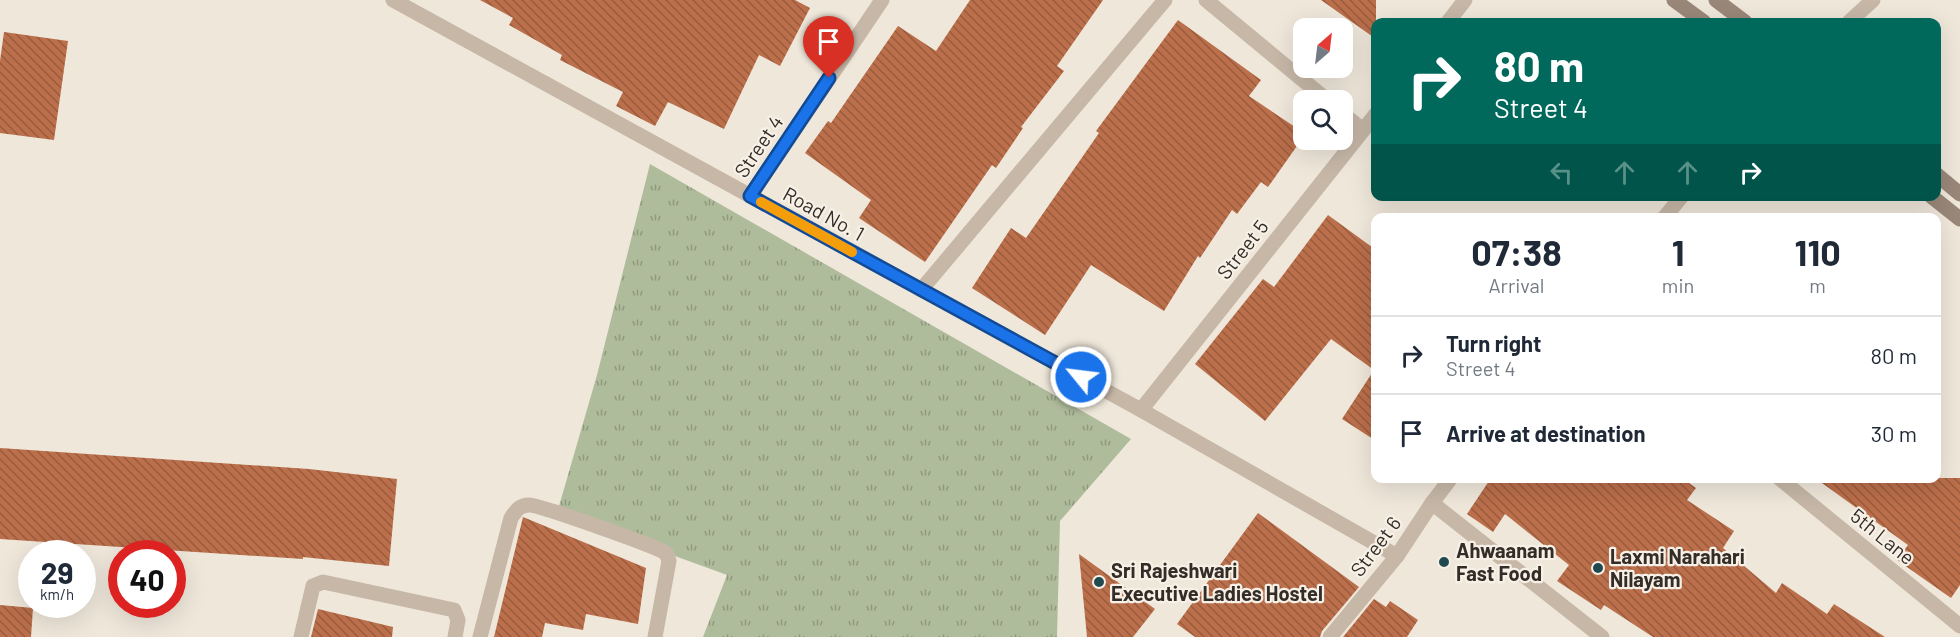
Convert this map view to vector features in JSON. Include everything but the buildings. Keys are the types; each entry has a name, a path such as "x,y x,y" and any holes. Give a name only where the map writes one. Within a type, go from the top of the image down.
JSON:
{"main road":[{"path":"1674,0 1699,18"},
{"path":"1716,0 1740,18"},
{"path":"1941,178 1960,194"},
{"path":"1937,201 1960,219"}],"street":[{"name":"Road No. 1","path":"393,0 1141,410 1396,556"},
{"name":"Street 4","path":"750,196 882,0"},
{"path":"921,290 1165,0"},
{"path":"1206,0 1315,90"},
{"path":"1451,18 1466,0"},
{"path":"1854,18 1874,0"},
{"name":"Street 5","path":"1141,410 1371,120"},
{"path":"1353,122 1363,130"},
{"path":"1668,213 1678,201"},
{"name":"Street 6","path":"1330,637 1396,556 1447,483"},
{"name":"5th Lane","path":"1785,483 1960,626"},
{"path":"1432,503 1602,637"},
{"path":"480,637 511,518 517,509 526,505 546,509 666,553 669,561 655,637"},
{"path":"301,637 313,586 323,582 454,610 458,620 455,637"}],"green space":[{"path":"650,164 1131,439 1060,521 1057,637 703,637 727,575 557,513 597,375"}],"slow traffic":[{"path":"761,202 852,252"}],"place":[{"name":"Ahwaanam Fast Food","path":"1444,562"},
{"name":"Laxmi Narahari Nilayam","path":"1598,568"},
{"name":"Sri Rajeshwari Executive Ladies Hostel","path":"1099,582"}],"route":[{"path":"829,78 750,196 1081,377"}]}
